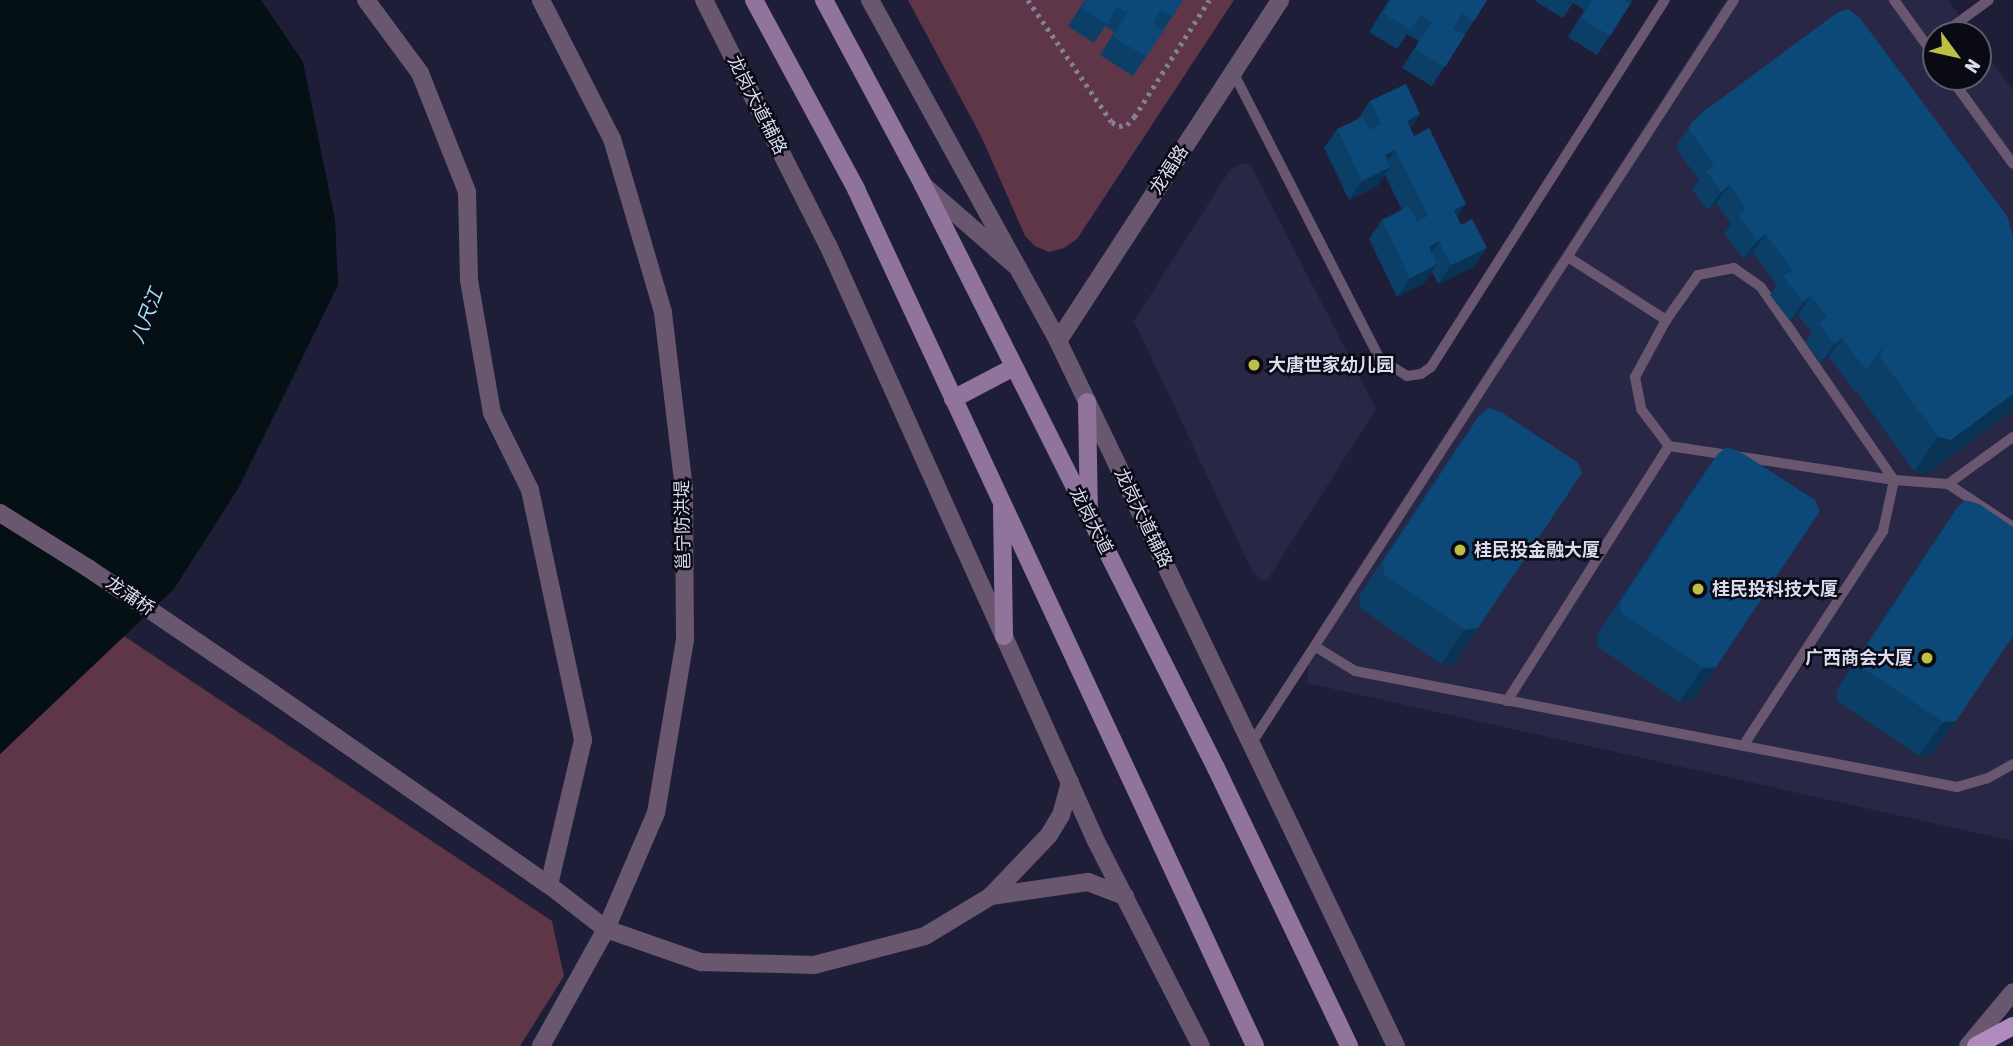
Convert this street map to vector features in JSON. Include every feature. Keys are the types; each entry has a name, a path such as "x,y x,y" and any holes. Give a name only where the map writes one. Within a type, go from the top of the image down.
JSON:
{"main road":[{"path":"754,0 856,189 1255,1046"},
{"name":"龙岗大道","path":"824,0 923,185 1012,368 1216,768 1349,1046"},
{"path":"953,399 1012,368"},
{"path":"1087,402 1089,518"},
{"path":"1002,501 1004,636"},
{"path":"1976,1046 2013,1026"}],"street":[{"path":"366,0 420,73 467,192 469,280 492,412 530,490 583,740 549,885"},
{"name":"邕宁防洪堤","path":"541,0 612,139 663,312 684,489 685,639 656,813 606,929 541,1046"},
{"name":"龙岗大道辅路","path":"704,0 828,245 1070,782 1201,1046"},
{"name":"龙岗大道辅路","path":"870,0 1058,341 1396,1046"},
{"name":"龙福路","path":"1058,341 1280,0"},
{"path":"923,185 1018,268"},
{"name":"龙蒲桥","path":"0,513 88,568 258,683 549,885 606,929 701,962 814,965 925,936 991,896"},
{"path":"991,896 1049,835 1061,815 1070,782"},
{"path":"991,896 1087,883 1125,896"},
{"path":"1968,1046 2013,992"}],"lane":[{"path":"1233,72 1380,359 1407,376 1421,374 1431,367 1665,0"},
{"path":"1251,744 1734,0"},
{"path":"1894,0 1922,38"},
{"path":"1960,21 1989,0"},
{"path":"1960,91 2013,164"},
{"path":"1568,257 1666,320"},
{"path":"1743,746 1883,531 1894,480 1761,287 1734,268 1698,275 1666,320 1635,377 1641,409 1669,446 1894,480 1948,484 2013,527"},
{"path":"1948,484 2013,437"},
{"path":"1507,701 1669,446"},
{"path":"1316,647 1355,671 1957,787 1989,778 2013,764"}],"path":[{"path":"1028,0 1112,122 1119,126 1127,125 1134,117 1209,0"}],"shaded area":[{"path":"908,0 1234,0 1077,239 1064,248 1049,252 1035,246 1025,236 981,136"},
{"path":"1726,0 1948,0 1963,21 1922,21 1922,91 1992,91 1992,62 2013,91 2013,841 1307,683 1310,650 1321,625"},
{"name":"大唐世家幼儿园","path":"1246,163 1252,167 1376,409 1268,579 1263,581 1253,573 1134,321 1224,179 1232,168"},
{"path":"124,636 552,921 564,976 520,1046 0,1046 0,754"}],"water":[{"name":"八尺江","path":"0,0 261,0 303,62 335,220 338,285 239,487 174,589 0,754"}],"building":[{"path":"1086,0 1183,0 1173,16 1161,9 1153,23 1164,30 1146,57 1113,36 1127,13 1117,7 1107,24 1081,8"},
{"path":"1391,0 1487,0 1474,21 1463,13 1453,28 1465,35 1445,67 1415,49 1432,22 1420,15 1410,30 1383,13"},
{"path":"1592,0 1624,0 1630,4 1610,36 1581,18"},
{"path":"1849,9 1860,18 2007,216 2013,236 2013,248 1890,340 1866,370 1842,338 1835,344 1819,324 1827,317 1811,296 1803,302 1783,276 1792,270 1766,234 1757,241 1738,215 1746,208 1730,185 1721,192 1706,171 1714,165 1690,131 1690,125 1699,115 1838,12"},
{"path":"1406,84 1420,114 1407,121 1414,136 1429,128 1466,204 1454,210 1461,225 1472,219 1487,248 1451,265 1439,241 1429,247 1437,264 1410,278 1382,220 1409,206 1417,222 1428,216 1395,150 1385,155 1390,167 1362,181 1337,129 1363,117 1370,130 1381,124 1370,101"},
{"path":"2013,248 2013,394 1951,440 1938,437 1880,357 1884,345"},
{"name":"桂民投金融大厦","path":"1488,408 1501,412 1577,462 1582,473 1478,628 1465,630 1384,574 1383,562 1479,416"},
{"name":"桂民投科技大厦","path":"1726,447 1739,451 1815,500 1820,511 1716,667 1703,668 1621,613 1621,601 1717,455"},
{"name":"广西商会大厦","path":"1965,500 1979,504 2013,527 2013,636 1956,721 1943,722 1861,667 1861,655 1957,508"}],"place":[{"name":"大唐世家幼儿园","path":"1254,365"},
{"name":"桂民投金融大厦","path":"1460,550"},
{"name":"桂民投科技大厦","path":"1698,589"},
{"name":"广西商会大厦","path":"1927,658"}]}
